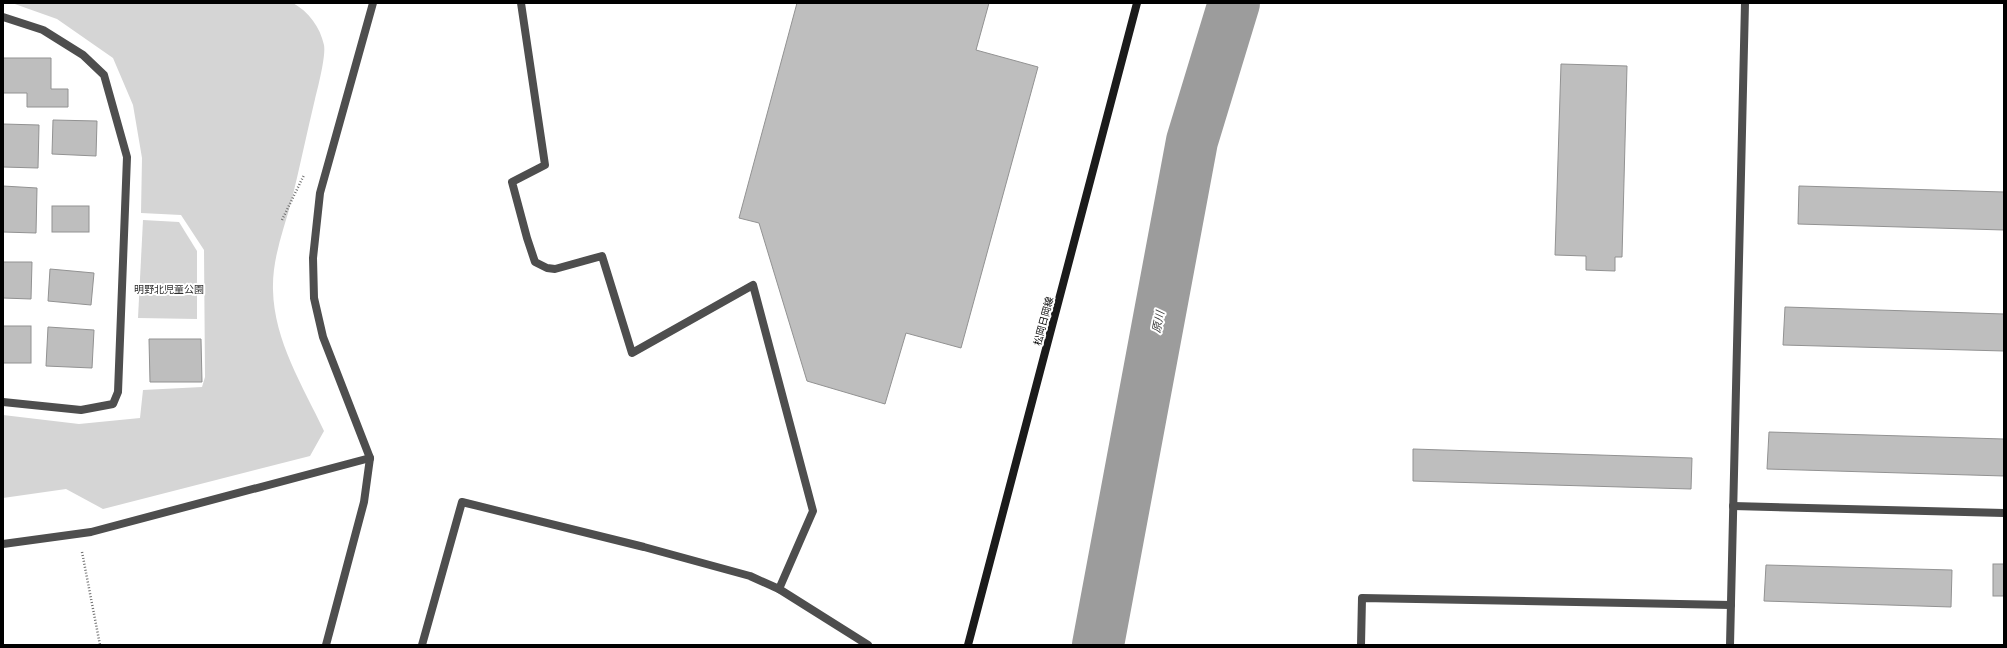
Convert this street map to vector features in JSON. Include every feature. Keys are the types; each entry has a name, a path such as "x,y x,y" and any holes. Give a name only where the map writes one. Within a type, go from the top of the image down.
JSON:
{"main road":[{"name":"松岡日岡線","path":"968,645 1136,3"}],"street":[{"path":"326,645 364,502 370,458 323,337 314,298 313,258 320,193 373,3"},
{"path":"521,3 545,165 512,182 527,238 536,262 547,268 555,269 602,256 632,353 753,285 813,511 779,589"},
{"path":"1730,645 1745,3"},
{"path":"3,17 43,30 84,54 104,75 127,157 118,392 113,404 81,410 3,402"},
{"path":"3,544 90,532 370,458"},
{"path":"422,645 462,502 644,547 742,574 779,589 868,645"},
{"path":"1733,506 2004,513"},
{"path":"1361,645 1362,598 1731,604"}],"path":[{"path":"282,220 306,169"},
{"path":"79,534 100,645"}],"green space":[{"path":"12,3 293,3 309,15 317,26 324,45 323,64 292,199 276,255 273,278 275,309 278,327 284,345 291,363 324,431 310,456 103,509 66,489 3,498 3,415 79,424 140,418 143,390 202,387 205,377 204,250 181,215 141,213 142,158 133,105 113,58 57,19"},
{"name":"明野北児童公園","path":"143,220 179,222 197,251 197,319 138,318"}],"building":[{"path":"797,3 989,3 976,50 1038,67 961,348 906,333 885,404 807,381 759,223 739,218"},
{"path":"3,58 51,58 51,89 68,89 68,107 27,107 27,93 3,93"},
{"path":"1561,64 1627,66 1622,257 1615,257 1615,271 1586,270 1586,256 1555,255"},
{"path":"53,120 97,121 96,156 52,154"},
{"path":"3,124 39,125 38,168 3,167"},
{"path":"3,186 37,188 36,233 3,232"},
{"path":"1799,186 2004,192 2004,230 1798,224"},
{"path":"52,206 89,206 89,232 52,232"},
{"path":"3,262 32,262 31,299 3,298"},
{"path":"50,269 94,273 91,305 48,301"},
{"path":"1785,307 2004,314 2004,351 1783,345"},
{"path":"3,326 31,326 31,363 3,363"},
{"path":"48,327 94,330 92,368 46,366"},
{"path":"149,339 201,339 202,382 150,382"},
{"path":"1769,432 2004,439 2004,476 1767,469"},
{"path":"1413,449 1692,458 1691,489 1413,481"},
{"path":"1993,564 2004,564 2004,596 1993,596"},
{"path":"1766,565 1952,570 1951,607 1764,601"}],"waterway":[{"name":"原川","path":"1098,645 1192,141 1234,3"}]}
